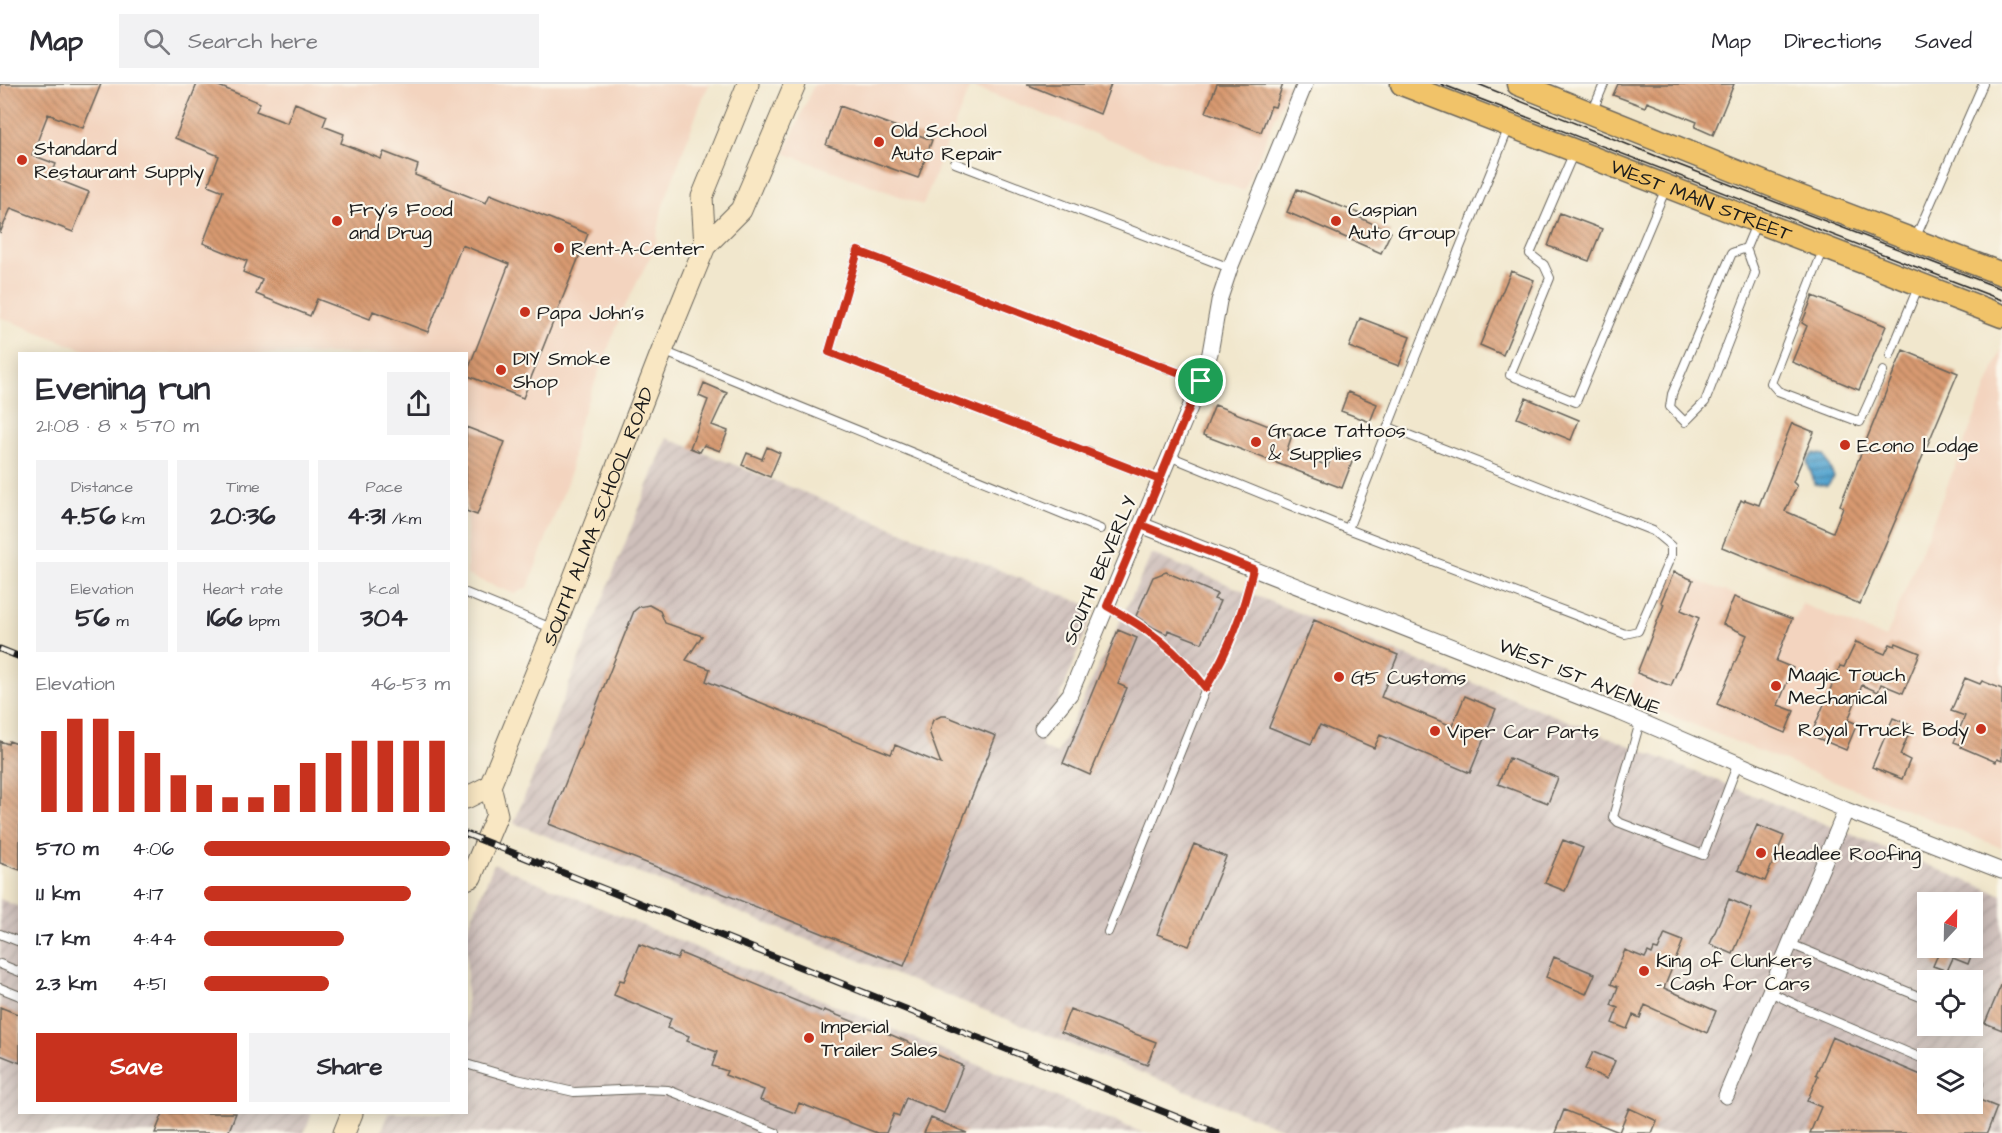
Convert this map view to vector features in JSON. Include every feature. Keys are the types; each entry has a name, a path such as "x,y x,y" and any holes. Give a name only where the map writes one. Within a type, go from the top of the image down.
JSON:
{"main road":[{"name":"SOUTH ALMA SCHOOL ROAD","path":"705,246 702,197 748,84"},
{"name":"SOUTH ALMA SCHOOL ROAD","path":"490,786 705,246 741,210 795,84"},
{"name":"WEST MAIN STREET","path":"1402,84 2002,316"},
{"name":"WEST MAIN STREET","path":"1518,84 2002,274"},
{"path":"468,797 490,786 497,815 471,877 468,878"},
{"path":"344,1133 352,1114"}],"street":[{"name":"SOUTH BEVERLY","path":"1042,728 1070,694 1201,381 1212,342 1219,301 1230,268 1305,84"},
{"name":"WEST 1ST AVENUE","path":"1141,525 1640,722 1846,810 2002,871"},
{"path":"1726,1096 1846,810"}],"lane":[{"path":"1591,114 1604,84"},
{"path":"1915,240 1983,84"},
{"path":"1348,529 1509,126"},
{"path":"1574,151 1530,254 1544,265 1550,278 1510,375 1576,402 1666,187"},
{"path":"955,163 1230,268"},
{"path":"1746,248 1732,253 1672,394 1670,407 1685,422 1706,402 1755,273 1746,248 1757,222"},
{"path":"1824,248 1771,383 1778,391 1860,422 1883,371"},
{"path":"1160,480 829,352 858,251 1201,381"},
{"path":"1890,356 1919,284"},
{"path":"662,351 1100,529"},
{"path":"1169,456 1348,529 1625,634 1638,631 1671,556 1671,546 1653,531 1389,427"},
{"path":"1108,932 1206,688 1227,652 1247,598 1253,569"},
{"path":"468,594 554,629"},
{"path":"1107,606 1167,644 1188,664 1206,688"},
{"path":"1640,722 1613,817 1618,822 1703,855 1738,764"},
{"path":"0,934 18,941"},
{"path":"1790,944 1917,996"},
{"path":"0,964 18,971"},
{"path":"0,988 18,995"},
{"path":"1770,992 1917,1056"},
{"path":"468,1065 574,1092 668,1090 776,1133"}],"shaded area":[{"path":"0,84 710,84 704,94 662,208 655,247 624,308 577,428 570,474 528,587 515,594 468,575 468,352 89,352 0,317"},
{"path":"814,84 1289,84 1244,191 970,86 923,205 785,153"},
{"path":"2002,349 2002,848 1627,698 1664,604 1661,602 1674,571 1795,619 1802,604 1886,638"},
{"path":"667,438 1095,608 1041,747 1057,754 1152,554 2002,895 2002,1133 1293,1133 514,823"},
{"path":"494,864 1143,1133 381,1133 389,1114 468,1114 468,927"},
{"path":"0,899 18,907 18,1114 312,1114 304,1133 0,1133"}],"water":[{"path":"1814,453 1824,455 1834,477 1827,486 1815,484 1807,462"}],"building":[{"name":"Standard Restaurant Supply","path":"0,84 101,84 83,128 48,114 32,155 56,164 51,177 89,192 73,232 11,208 0,233"},
{"path":"197,84 214,84 260,103 256,111 287,123 295,103 327,116 323,126 344,134 341,143 381,159 384,152 418,165 415,175 486,203 490,194 588,234 523,398 468,376 468,370 509,264 462,245 428,332 373,311 370,319 317,299 310,316 256,294 262,280 243,272 247,261 203,243 223,191 208,185 219,156 175,138"},
{"path":"1026,84 1111,84 1100,114"},
{"path":"1217,84 1283,84 1275,107 1271,106 1261,132 1206,112"},
{"path":"1618,84 1734,84 1713,135 1695,127 1697,122 1647,102 1645,107 1613,95"},
{"name":"Old School Auto Repair","path":"840,106 932,140 918,178 826,145"},
{"name":"Caspian Auto Group","path":"1297,189 1358,213 1356,216 1391,232 1381,253 1287,212"},
{"path":"1560,213 1602,229 1589,261 1548,246"},
{"path":"1511,271 1534,280 1503,355 1480,345"},
{"path":"1813,296 1886,326 1859,390 1792,362 1807,326 1802,323"},
{"path":"1360,318 1410,337 1399,366 1349,347"},
{"path":"1903,350 1958,373 1860,604 1722,547 1741,500 1759,505 1792,423 1814,432 1793,482 1797,486 1785,511 1833,532 1843,507 1840,505"},
{"path":"704,383 727,393 712,425 728,431 720,451 704,445 700,452 690,448 708,400 699,396"},
{"path":"1348,392 1377,404 1370,422 1341,411"},
{"path":"1526,398 1579,420 1571,440 1517,418"},
{"name":"Grace Tattoos & Supplies","path":"1215,405 1292,435 1287,450 1328,466 1334,450 1354,457 1342,488 1203,435"},
{"path":"468,428 505,442 477,515 468,512"},
{"path":"767,447 780,453 770,477 742,465 747,453 762,459"},
{"path":"1166,572 1217,594 1214,599 1220,601 1202,643 1168,630 1167,634 1136,616 1153,577"},
{"path":"1674,572 1693,580 1681,610 1699,618 1671,686 1637,673 1664,604 1661,602"},
{"path":"1734,597 1792,619 1776,661 1793,668 1778,705 1794,711 1785,733 1717,704 1747,635 1723,624"},
{"path":"649,605 660,611 665,623 702,636 686,660 710,669 706,681 891,754 895,745 941,764 929,731 933,720 941,716 996,736 904,966 549,824 634,611 639,607"},
{"name":"G5 Customs","path":"1314,620 1398,655 1381,697 1452,726 1465,696 1496,709 1470,773 1380,735 1374,748 1320,725 1311,744 1269,727"},
{"path":"1118,630 1137,638 1118,684 1127,688 1090,775 1063,763"},
{"path":"1856,642 1885,654 1890,644 1895,646 1896,643 1920,653 1903,693 1881,684 1878,692 1862,685 1848,720 1857,724 1846,750 1815,737 1818,729 1814,728 1840,666 1844,667"},
{"name":"Royal Truck Body","path":"1965,678 1980,684 1982,681 2002,689 2002,761 1997,759 1996,762 1954,742 1965,716 1951,711"},
{"path":"1893,718 1912,726 1900,755 1910,760 1902,779 1872,767"},
{"path":"0,741 8,744 9,741 18,744 18,869 0,863"},
{"path":"1509,758 1558,778 1548,803 1498,784"},
{"name":"Headlee Roofing","path":"1757,825 1784,836 1765,881 1738,870"},
{"path":"1563,840 1583,848 1565,891 1545,883"},
{"path":"1194,844 1226,857 1189,946 1157,934"},
{"path":"1729,899 1752,909 1733,954 1710,944"},
{"name":"King of Clunkers - Cash for Cars","path":"1665,934 1683,941 1664,988 1716,1011 1707,1033 1645,1005 1640,1018 1633,1015 1627,1029 1612,1023 1618,1008 1611,1005 1618,987 1611,984 1625,950 1645,958 1648,952 1652,954 1654,949 1658,950"},
{"name":"Imperial Trailer Sales","path":"639,944 677,959 680,953 823,1012 824,1010 872,1029 873,1027 963,1066 944,1113 906,1098 899,1116 894,1114 886,1133 877,1133 799,1103 795,1113 760,1100 764,1090 725,1075 727,1071 712,1066 717,1052 687,1041 689,1036 667,1028 671,1019 614,995 620,980 624,981"},
{"path":"1554,957 1595,974 1586,994 1546,977"},
{"path":"1936,958 1953,958 1947,970 1933,966"},
{"path":"1953,958 1970,958 1968,964"},
{"path":"2002,983 2002,1030 1985,1023"},
{"path":"0,1007 18,1014 18,1062 0,1055"},
{"path":"1070,1009 1156,1042 1147,1065 1061,1032"},
{"path":"1832,1037 1917,1073 1917,1114 1983,1114 1983,1101 1997,1107 1987,1133 1810,1133 1821,1107 1807,1101 1818,1076 1816,1074"},
{"path":"1593,1052 1615,1061 1607,1079 1585,1069"},
{"path":"1629,1108 1657,1121 1652,1133 1555,1133 1564,1110 1619,1132"},
{"path":"163,1114 236,1114 228,1133 155,1133"},
{"path":"931,1118 967,1133 924,1133"}],"tram line":[{"path":"1441,84 2002,300"},
{"path":"1478,84 1666,160 2002,289"}],"railway":[{"path":"0,649 18,656"},
{"path":"468,835 1217,1133"}],"place":[{"name":"Old School Auto Repair","path":"879,142"},
{"name":"Standard Restaurant Supply","path":"22,160"},
{"name":"Fry's Food and Drug","path":"337,221"},
{"name":"Caspian Auto Group","path":"1336,221"},
{"name":"Rent-A-Center","path":"559,248"},
{"name":"Papa John's","path":"525,312"},
{"name":"DIY Smoke Shop","path":"501,370"},
{"name":"Grace Tattoos & Supplies","path":"1256,442"},
{"name":"Econo Lodge","path":"1845,445"},
{"name":"G5 Customs","path":"1339,677"},
{"name":"Magic Touch Mechanical","path":"1776,686"},
{"name":"Royal Truck Body","path":"1981,729"},
{"name":"Viper Car Parts","path":"1435,731"},
{"name":"Headlee Roofing","path":"1761,853"},
{"name":"King of Clunkers - Cash for Cars","path":"1644,971"},
{"name":"Imperial Trailer Sales","path":"809,1038"}],"route":[{"path":"1201,381 858,251 829,352 1160,480 1107,606 1167,644 1188,664 1206,688 1227,652 1247,598 1253,569 1141,525 1160,480 1181,426 1201,381"}]}
